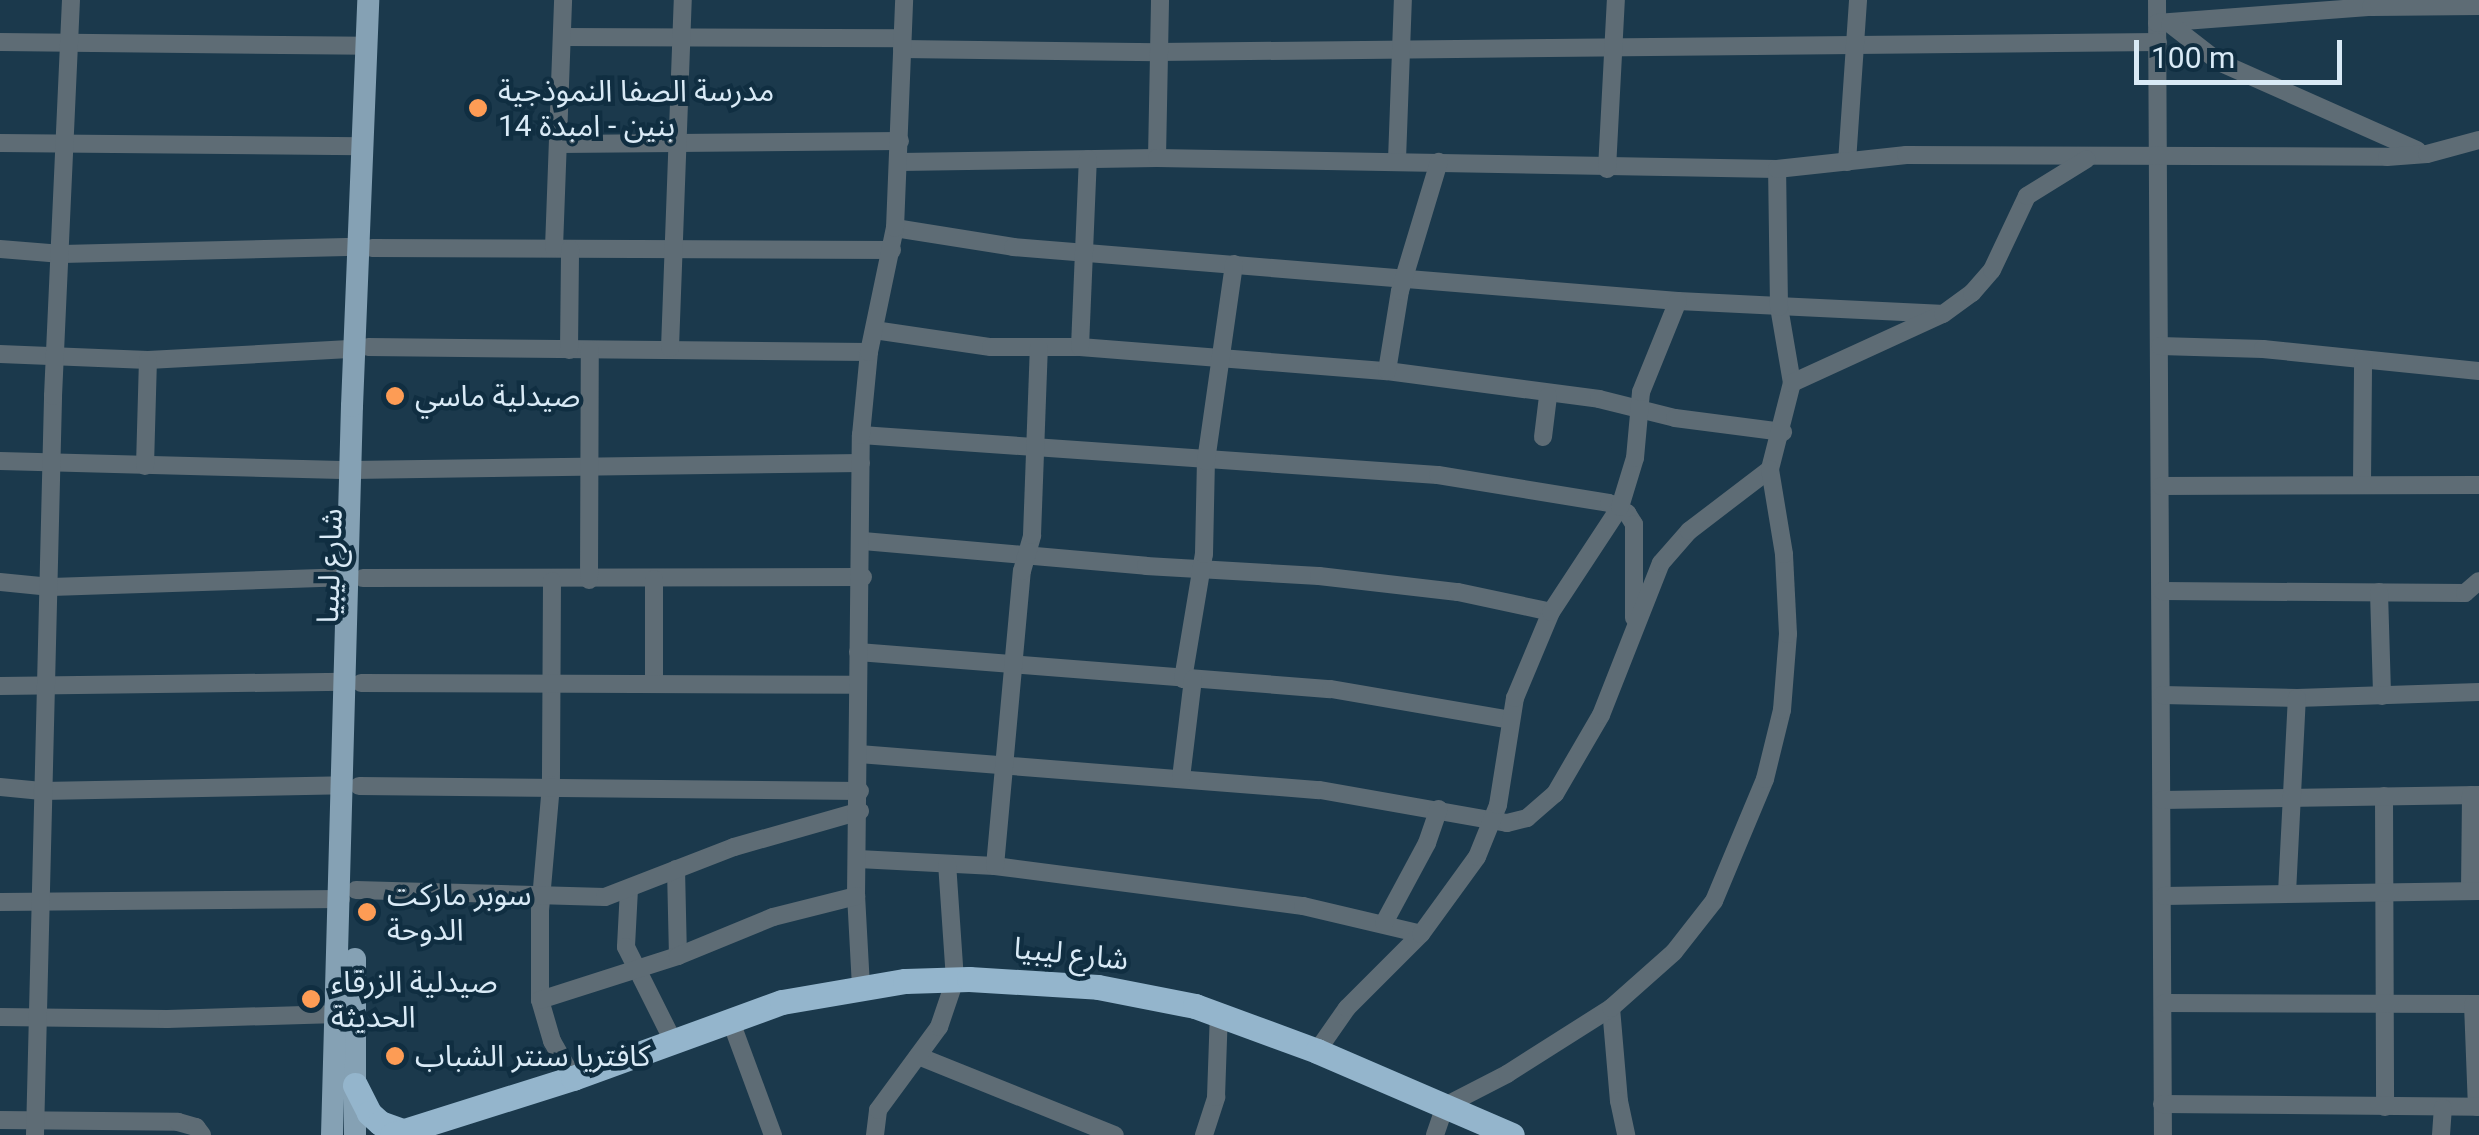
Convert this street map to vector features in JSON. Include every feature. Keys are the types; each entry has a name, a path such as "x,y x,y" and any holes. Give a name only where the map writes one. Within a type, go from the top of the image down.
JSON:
{"highway":[{"name":"شارع ليبيا","path":"413,1131 574,1078 730,1019 804,997 861,987 955,980 1098,987 1219,1014 1512,1135"},
{"path":"355,1085 368,1112 413,1131"}],"main road":[{"name":"شارع ليبيا","path":"332,1135 352,785 368,0"},
{"name":"شارع ليبيا","path":"368,134 383,0"},
{"name":"شارع ليبيا","path":"348,894 355,1135"}],"street":[{"path":"35,1129 54,358 62,254 70,0"},
{"path":"563,0 559,144 570,350"},
{"path":"670,348 682,0"},
{"path":"861,987 856,896 860,811 858,652 863,578 861,435 869,352 895,228 904,0"},
{"path":"1157,158 1160,0"},
{"path":"1397,160 1403,0"},
{"path":"1607,169 1616,0"},
{"path":"1848,162 1858,0"},
{"path":"2157,0 2162,30 2158,158 2163,1135"},
{"path":"562,36 1158,52 1856,45 2162,30 2390,3 2479,6"},
{"path":"2162,30 2219,62 2426,154"},
{"path":"0,42 70,46 366,46"},
{"path":"0,143 65,147 368,134"},
{"path":"900,162 1157,158 1397,160 1607,169 1777,169 1906,155 2158,158 2426,154 2479,140"},
{"path":"559,144 900,141"},
{"path":"1792,382 1944,314 1992,270 2027,196 2087,158"},
{"path":"1080,348 1088,159"},
{"path":"1386,371 1405,279 1439,162"},
{"path":"1435,1135 1445,1106 1508,1074 1611,1008 1696,928 1714,901 1765,779 1782,710 1788,634 1784,554 1770,469 1783,432 1792,382 1779,308 1777,169"},
{"path":"895,228 1002,245 1405,279 1779,308 1944,314"},
{"path":"0,250 62,254 364,248 892,250"},
{"path":"1181,778 1201,568 1206,461 1234,264"},
{"path":"1316,1051 1347,1008 1420,934 1478,857 1493,821 1510,720 1551,612 1620,507 1635,458 1638,408 1678,301"},
{"path":"874,330 991,347 1080,348 1386,371 1783,432"},
{"path":"2160,346 2479,371"},
{"path":"0,354 148,360 361,348 869,352"},
{"path":"995,866 1022,571 1028,554 1037,448 1039,348"},
{"path":"588,580 590,350"},
{"path":"146,466 148,360"},
{"path":"2362,484 2363,360"},
{"path":"1543,437 1548,396"},
{"path":"861,435 1454,476 1620,507 1634,524 1634,626"},
{"path":"0,461 358,470 860,464"},
{"path":"858,754 1358,794 1493,821 1528,818 1555,794 1601,715 1634,626 1670,550 1770,469"},
{"path":"2161,486 2479,485"},
{"path":"862,541 1406,586 1551,612"},
{"path":"0,582 50,586 356,578 863,578"},
{"path":"654,580 654,682"},
{"path":"552,581 551,785 542,893 540,1000 552,1041 574,1078"},
{"path":"2162,591 2465,593 2479,581"},
{"path":"2379,592 2382,696"},
{"path":"858,652 1350,691 1510,720"},
{"path":"0,686 654,682 858,685"},
{"path":"2162,695 2297,698 2479,692"},
{"path":"2287,893 2297,698"},
{"path":"0,787 42,791 551,785 860,791"},
{"path":"2162,800 2475,795 2474,891 2164,896"},
{"path":"2384,796 2385,1107"},
{"path":"1384,923 1418,860 1439,809"},
{"path":"0,902 41,905 348,894 542,893 598,898 676,868 860,811"},
{"path":"858,859 995,866 1304,906 1420,934"},
{"path":"875,1135 878,1110 939,1027 955,980 947,864"},
{"path":"676,868 678,956"},
{"path":"629,889 625,939 636,970 672,1039"},
{"path":"540,1000 678,956 773,916 856,896"},
{"path":"2162,1104 2478,1107 2476,1004 2164,1003"},
{"path":"1611,1008 1618,1101 1626,1135"},
{"path":"0,1017 338,1014"},
{"path":"1204,1135 1216,1097 1219,1014"},
{"path":"730,1019 769,1134"},
{"path":"918,1056 1114,1135"},
{"path":"2442,1108 2442,1135"},
{"path":"0,1120 35,1129 178,1122 196,1127 202,1135"}],"place":[{"name":"مدرسة الصفا النموذجية بنين - امبدة 14","path":"478,108"},
{"name":"صيدلية ماسي","path":"395,396"},
{"name":"سوبر ماركت الدوحة","path":"367,912"},
{"name":"صيدلية الزرقاء الحديثة","path":"311,999"},
{"name":"كافتريا سنتر الشباب","path":"395,1056"}]}
